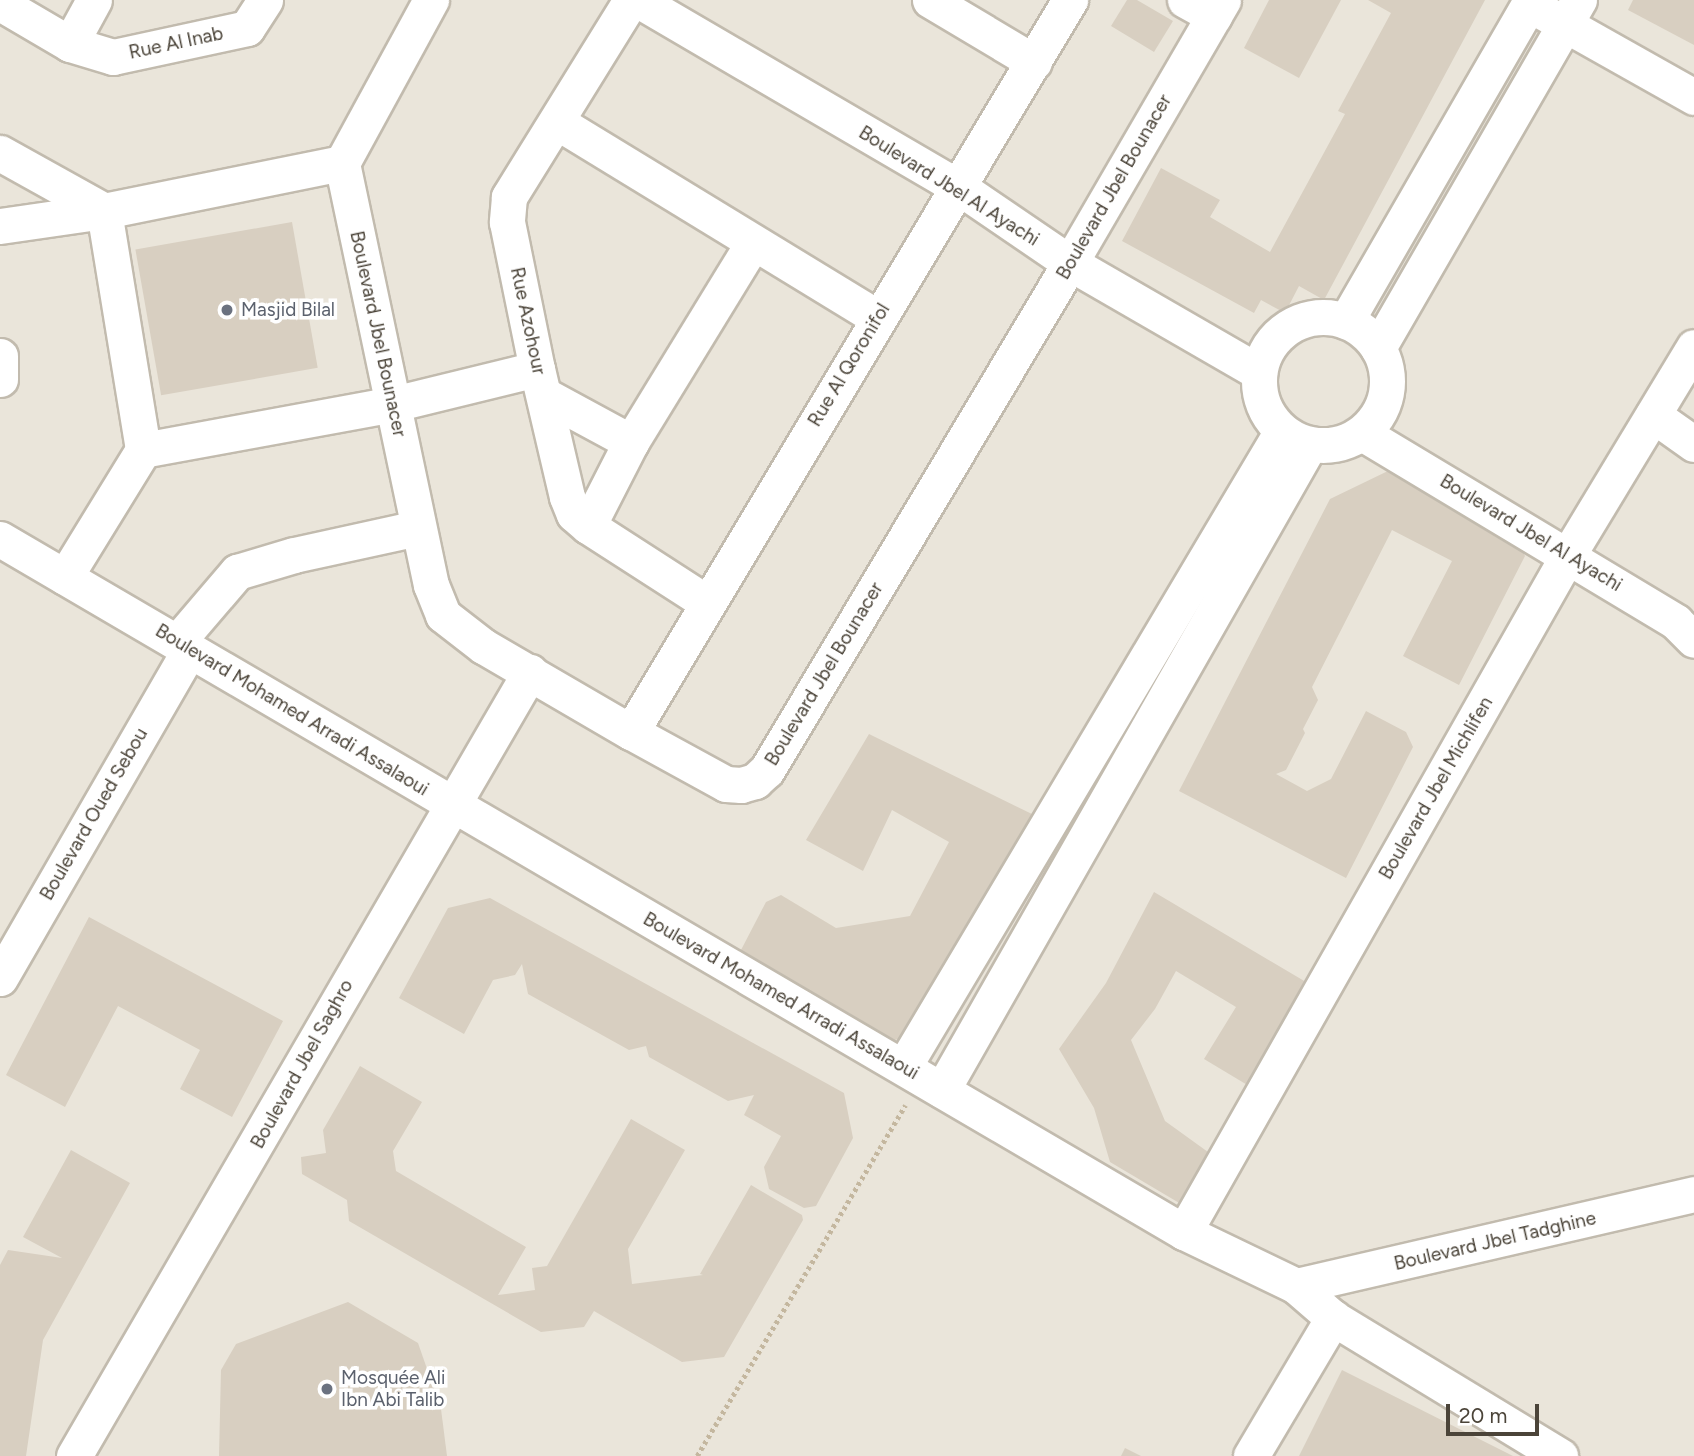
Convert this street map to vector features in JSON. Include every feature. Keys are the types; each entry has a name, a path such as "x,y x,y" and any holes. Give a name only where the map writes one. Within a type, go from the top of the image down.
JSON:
{"street":[{"path":"69,44 94,0"},
{"name":"Rue Al Inab","path":"0,3 69,44 113,57 247,28 265,0"},
{"path":"0,226 104,211 342,163 431,0"},
{"name":"Rue Azohour","path":"631,0 509,197 508,222 566,497 574,514 588,526 706,602"},
{"name":"Boulevard Jbel Al Ayachi","path":"638,0 960,188 1070,263 1259,372"},
{"path":"930,0 1034,62"},
{"name":"Rue Al Qoronifol","path":"631,732 706,602 877,317 960,188 1070,0"},
{"path":"1346,321 1528,1 1572,12 1694,97"},
{"name":"Boulevard Jbel Bounacer","path":"342,163 418,528 431,585 443,615 483,646 631,732 726,784 741,786 755,781 767,770 1070,263 1207,5"},
{"path":"1378,348 1572,12"},
{"path":"557,122 877,317"},
{"path":"0,153 104,211"},
{"path":"65,577 143,450 104,211"},
{"path":"588,526 631,442 753,243"},
{"path":"1319,317 1346,321 1364,332 1378,348 1386,369 1387,387 1381,409 1363,433 1335,445 1296,438 1263,404 1259,372 1271,343 1292,324 1319,317"},
{"name":"Boulevard Jbel Michlifen","path":"1184,1232 1568,555 1694,347"},
{"path":"0,356 0,379"},
{"path":"143,450 393,404 541,382 631,442"},
{"path":"1653,415 1694,444"},
{"name":"Boulevard Jbel Al Ayachi","path":"1363,433 1676,622 1694,640"},
{"path":"922,1078 1296,438"},
{"name":"Boulevard Oued Sebou","path":"0,978 183,646 237,572 294,555 418,528"},
{"name":"Boulevard Mohamed Arradi Assalaoui","path":"0,539 450,805 1184,1232 1296,1286 1332,1318 1560,1456"},
{"name":"Boulevard Jbel Saghro","path":"74,1456 234,1184 450,805 530,672"},
{"name":"Boulevard Jbel Tadghine","path":"1296,1286 1694,1194"},
{"path":"1251,1456 1332,1318"}],"path":[{"path":"696,1456 922,1078"}],"shaded area":[{"path":"0,0 1694,0 1694,1456 0,1456"}],"building":[{"path":"1127,0 1137,0 1173,21 1154,52 1111,26"},
{"path":"1269,0 1341,0 1299,78 1244,48"},
{"path":"1368,0 1485,0 1324,300 1299,286 1285,313 1261,300 1254,313 1122,241 1161,168 1220,200 1210,217 1270,252 1345,114 1338,111 1391,13"},
{"path":"1633,0 1694,0 1694,45 1628,10"},
{"name":"Masjid Bilal","path":"292,222 318,368 161,395 135,250"},
{"path":"1390,470 1515,535 1525,556 1459,685 1403,656 1452,561 1392,530 1312,687 1318,700 1303,729 1305,733 1286,770 1276,774 1307,791 1331,779 1366,711 1406,732 1413,747 1346,878 1179,791 1330,499"},
{"path":"869,734 1034,815 903,1037 884,1044 741,950 766,902 781,895 836,928 910,916 949,842 892,810 863,871 806,840"},
{"path":"1154,892 1311,985 1249,1086 1204,1059 1236,1007 1176,971 1155,1009 1131,1040 1165,1121 1208,1152 1186,1207 1110,1162 1094,1108 1059,1049 1106,983"},
{"path":"490,898 844,1093 853,1138 816,1206 804,1208 769,1189 764,1167 781,1136 744,1115 754,1095 728,1101 649,1057 646,1046 629,1050 528,994 522,964 515,975 493,980 464,1034 399,998 448,908"},
{"path":"89,917 283,1021 232,1117 180,1089 200,1050 118,1006 65,1107 6,1075"},
{"path":"360,1066 422,1102 393,1151 396,1171 526,1247 498,1295 535,1290 532,1268 547,1266 631,1119 685,1150 628,1249 632,1284 703,1275 700,1274 751,1185 802,1215 803,1220 724,1357 682,1362 594,1311 584,1327 541,1332 349,1221 347,1200 302,1174 301,1157 326,1153 323,1130"},
{"path":"71,1150 130,1183 43,1340 26,1456 0,1456 0,1265 8,1250 62,1258 23,1237"},
{"name":"Mosquée Ali Ibn Abi Talib","path":"348,1302 418,1343 441,1409 447,1456 219,1456 221,1370 236,1344"},
{"path":"1342,1370 1513,1456 1299,1456"},
{"path":"1125,1448 1141,1456 1121,1456"}],"place":[{"name":"Masjid Bilal","path":"227,310"},
{"name":"Mosquée Ali Ibn Abi Talib","path":"327,1389"}]}
